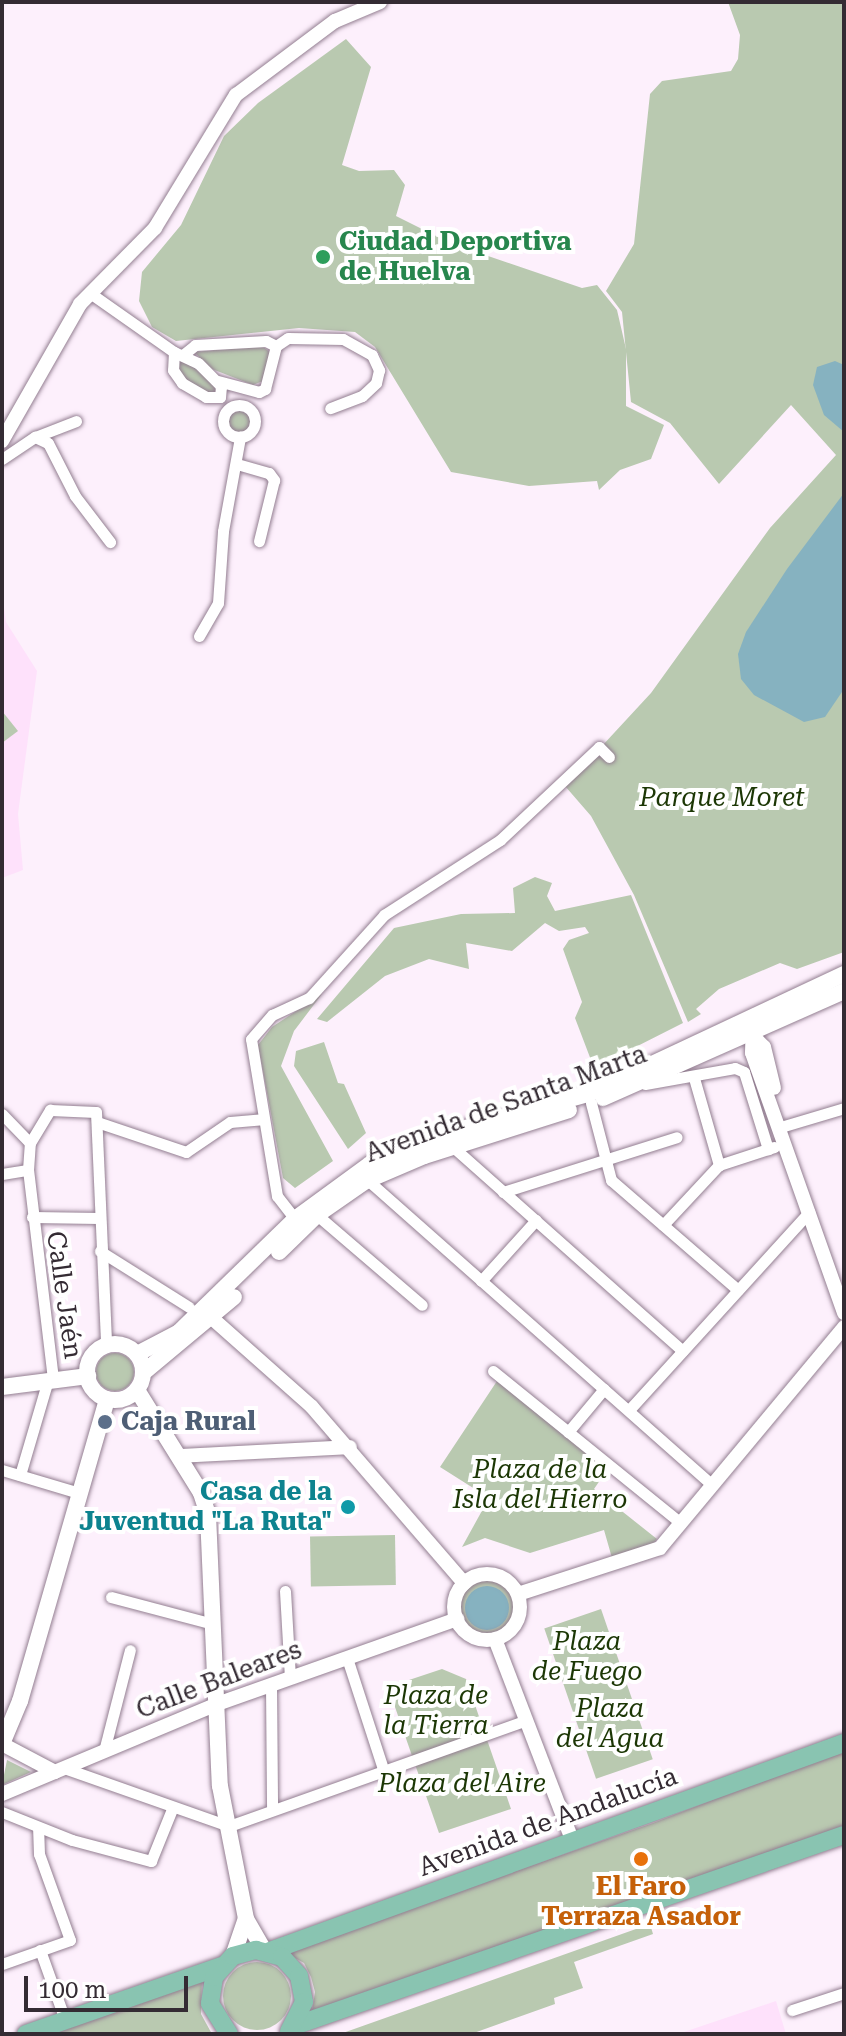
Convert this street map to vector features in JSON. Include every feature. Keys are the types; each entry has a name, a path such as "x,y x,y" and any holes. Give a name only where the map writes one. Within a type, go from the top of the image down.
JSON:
{"main road":[{"name":"Avenida de Santa Marta","path":"590,1098 753,1015 844,974"},
{"name":"Avenida de Santa Marta","path":"137,1354 206,1309 295,1219 362,1175 451,1140 632,1086 844,991"},
{"name":"Avenida de Santa Marta","path":"144,1372 213,1319 317,1215 362,1175"},
{"path":"106,1345 123,1345 137,1354 144,1372 137,1390 123,1399 107,1399 94,1390 88,1376 91,1357 106,1345"},
{"path":"2,1387 88,1376"},
{"path":"137,1390 179,1456 208,1515 220,1786 246,1919 267,1951 292,1965 303,1989 289,2030"},
{"path":"2,1744 20,1701 107,1399"},
{"name":"Avenida de Andalucía","path":"227,1961 267,1951 844,1743"},
{"path":"289,2030 844,1835"},
{"path":"229,2034 210,2003 246,1919"},
{"path":"26,2034 227,1961"}],"street":[{"path":"2,441 50,350 90,293 155,228 236,95 335,21 380,2"},
{"path":"90,293 218,381 235,382 259,392 265,389 276,346 288,338 343,339 372,355 379,370 376,383 362,396 330,408"},
{"path":"220,397 206,397 182,383 173,370 179,353 195,345 266,341 276,346"},
{"path":"218,381 220,397 230,407 245,406 255,418 249,433 240,437"},
{"path":"230,407 223,426 240,437"},
{"path":"2,459 35,437 76,421"},
{"path":"35,437 48,443 75,496 110,542"},
{"path":"199,636 218,603 223,531 240,437"},
{"path":"237,464 269,473 274,480 259,541"},
{"path":"295,1219 277,1196 249,1049 261,1026 309,998 384,915 500,840 599,747 609,757"},
{"path":"753,1015 752,1034 788,1143"},
{"path":"737,1023 752,1034"},
{"path":"758,1050 778,1023"},
{"path":"726,1045 758,1050"},
{"path":"758,1050 844,1313"},
{"path":"632,1086 694,1078 735,1068 744,1072 768,1149"},
{"path":"694,1078 719,1165"},
{"path":"590,1098 611,1180 738,1290"},
{"path":"784,1126 844,1108"},
{"path":"2,1114 30,1143 50,1110 96,1117 186,1152 230,1122 262,1119"},
{"path":"96,1117 106,1345"},
{"path":"503,1192 677,1137"},
{"path":"451,1140 503,1192 683,1351"},
{"name":"Calle Jaén","path":"30,1143 28,1170 32,1217 51,1380"},
{"path":"663,1225 719,1165 788,1143"},
{"path":"2,1174 28,1170"},
{"path":"362,1175 712,1485"},
{"path":"629,1410 809,1212"},
{"path":"317,1215 422,1305"},
{"path":"32,1217 99,1218"},
{"path":"481,1281 536,1220"},
{"path":"100,1251 189,1307"},
{"path":"213,1319 350,1447 464,1583"},
{"path":"518,1594 660,1548 844,1327"},
{"path":"493,1371 681,1523"},
{"path":"20,1475 51,1380"},
{"path":"568,1432 604,1389"},
{"path":"179,1456 350,1447"},
{"path":"2,1470 79,1493"},
{"path":"494,1575 518,1594 516,1622 495,1639 476,1638 457,1619 455,1600 464,1583 494,1575"},
{"path":"285,1591 290,1677"},
{"path":"111,1597 213,1624"},
{"name":"Calle Baleares","path":"2,1794 217,1704 457,1619"},
{"path":"495,1639 572,1840"},
{"path":"104,1751 130,1650"},
{"path":"347,1658 383,1769"},
{"path":"271,1685 272,1810"},
{"path":"2,1744 60,1770 229,1826 526,1720"},
{"path":"2,1812 38,1828 151,1861 172,1809"},
{"path":"2,1964 70,1940 39,1854 38,1828"},
{"path":"40,1950 65,2020"},
{"path":"792,2010 844,1993"}],"shaded area":[{"path":"2,594 6,622 37,671 18,814 23,870 2,878"},
{"path":"776,2001 786,2034 678,2034"}],"green space":[{"name":"Parque Moret","path":"728,2 844,2 844,952 797,969 780,963 719,989 696,1009 701,1014 688,1022 634,895 591,816 565,786 651,693 770,528 836,455 791,405 719,484 670,423 631,402 622,312 606,291 634,244 650,94 662,81 731,71 738,59 740,35"},
{"name":"Ciudad Deportiva de Huelva","path":"346,39 371,67 342,165 359,171 394,170 405,185 396,216 450,243 582,288 597,285 617,310 626,349 626,406 664,425 651,459 620,470 599,490 597,481 529,486 451,472 375,347 355,332 299,328 176,341 152,327 139,301 142,272 181,225 224,136 258,103"},
{"path":"262,346 271,353 263,381 253,385 212,369 194,352"},
{"path":"178,360 189,361 214,382 216,391 210,394 186,381 175,364"},
{"path":"239,408 248,411 251,420 248,429 239,432 230,429 227,420 230,411"},
{"path":"2,711 18,731 2,743"},
{"path":"535,877 552,883 547,896 555,911 631,895 683,1023 594,1068 575,1018 582,1002 563,949 569,940 589,933 585,927 559,931 545,923 512,951 466,943 469,969 429,959 385,976 327,1022 317,1019 394,928 461,914 515,913 513,888"},
{"path":"322,994 294,1031 281,1066 333,1161 295,1188 283,1178 258,1045 272,1027"},
{"path":"324,1042 338,1083 344,1084 366,1133 348,1149 294,1066 296,1051"},
{"path":"115,1353 128,1359 134,1372 128,1385 115,1391 102,1385 96,1372 102,1359"},
{"name":"Plaza de la Isla del Hierro","path":"497,1381 607,1470 594,1489 657,1539 652,1545 612,1558 604,1530 530,1553 485,1538 462,1547 489,1498 440,1467"},
{"path":"395,1535 396,1585 311,1586 310,1536"},
{"path":"487,1577 499,1579 508,1586 515,1595 515,1619 508,1628 499,1635 487,1637 475,1635 466,1628 459,1619 457,1607 459,1595 466,1586 475,1579"},
{"path":"601,1609 653,1759 596,1779 544,1629"},
{"path":"442,1669 466,1679 511,1809 439,1833 388,1687"},
{"path":"844,1749 844,1830 311,2018 315,1992 311,1977 304,1963 284,1952 653,1823"},
{"path":"7,1760 31,1772 2,1785"},
{"path":"650,1924 653,1934 574,1962 583,1988 554,1998 555,2004 471,2034 340,2034"},
{"path":"264,1962 285,1977 291,1996 289,2009 281,2020 264,2030 250,2030 233,2020 225,2009 223,1989 233,1972 244,1964"},
{"path":"202,1975 201,2014 212,2034 40,2034"}],"water":[{"path":"835,361 844,365 844,432 824,415 813,385 817,367"},
{"path":"844,493 844,689 825,717 804,722 754,695 741,679 738,654 746,632 787,569"},
{"path":"487,1586 503,1592 509,1608 503,1624 487,1630 471,1624 465,1608 471,1592"}],"place":[{"name":"Ciudad Deportiva de Huelva","path":"323,257"},
{"name":"Caja Rural","path":"105,1422"},
{"name":"Casa de la Juventud \"La Ruta\"","path":"348,1507"},
{"name":"El Faro Terraza Asador","path":"641,1859"}],"park label":[{"name":"Plaza de Fuego","path":"587,1657"},
{"name":"Plaza de la Tierra","path":"436,1711"},
{"name":"Plaza del Agua","path":"610,1724"},
{"name":"Plaza del Aire","path":"462,1784"}]}
